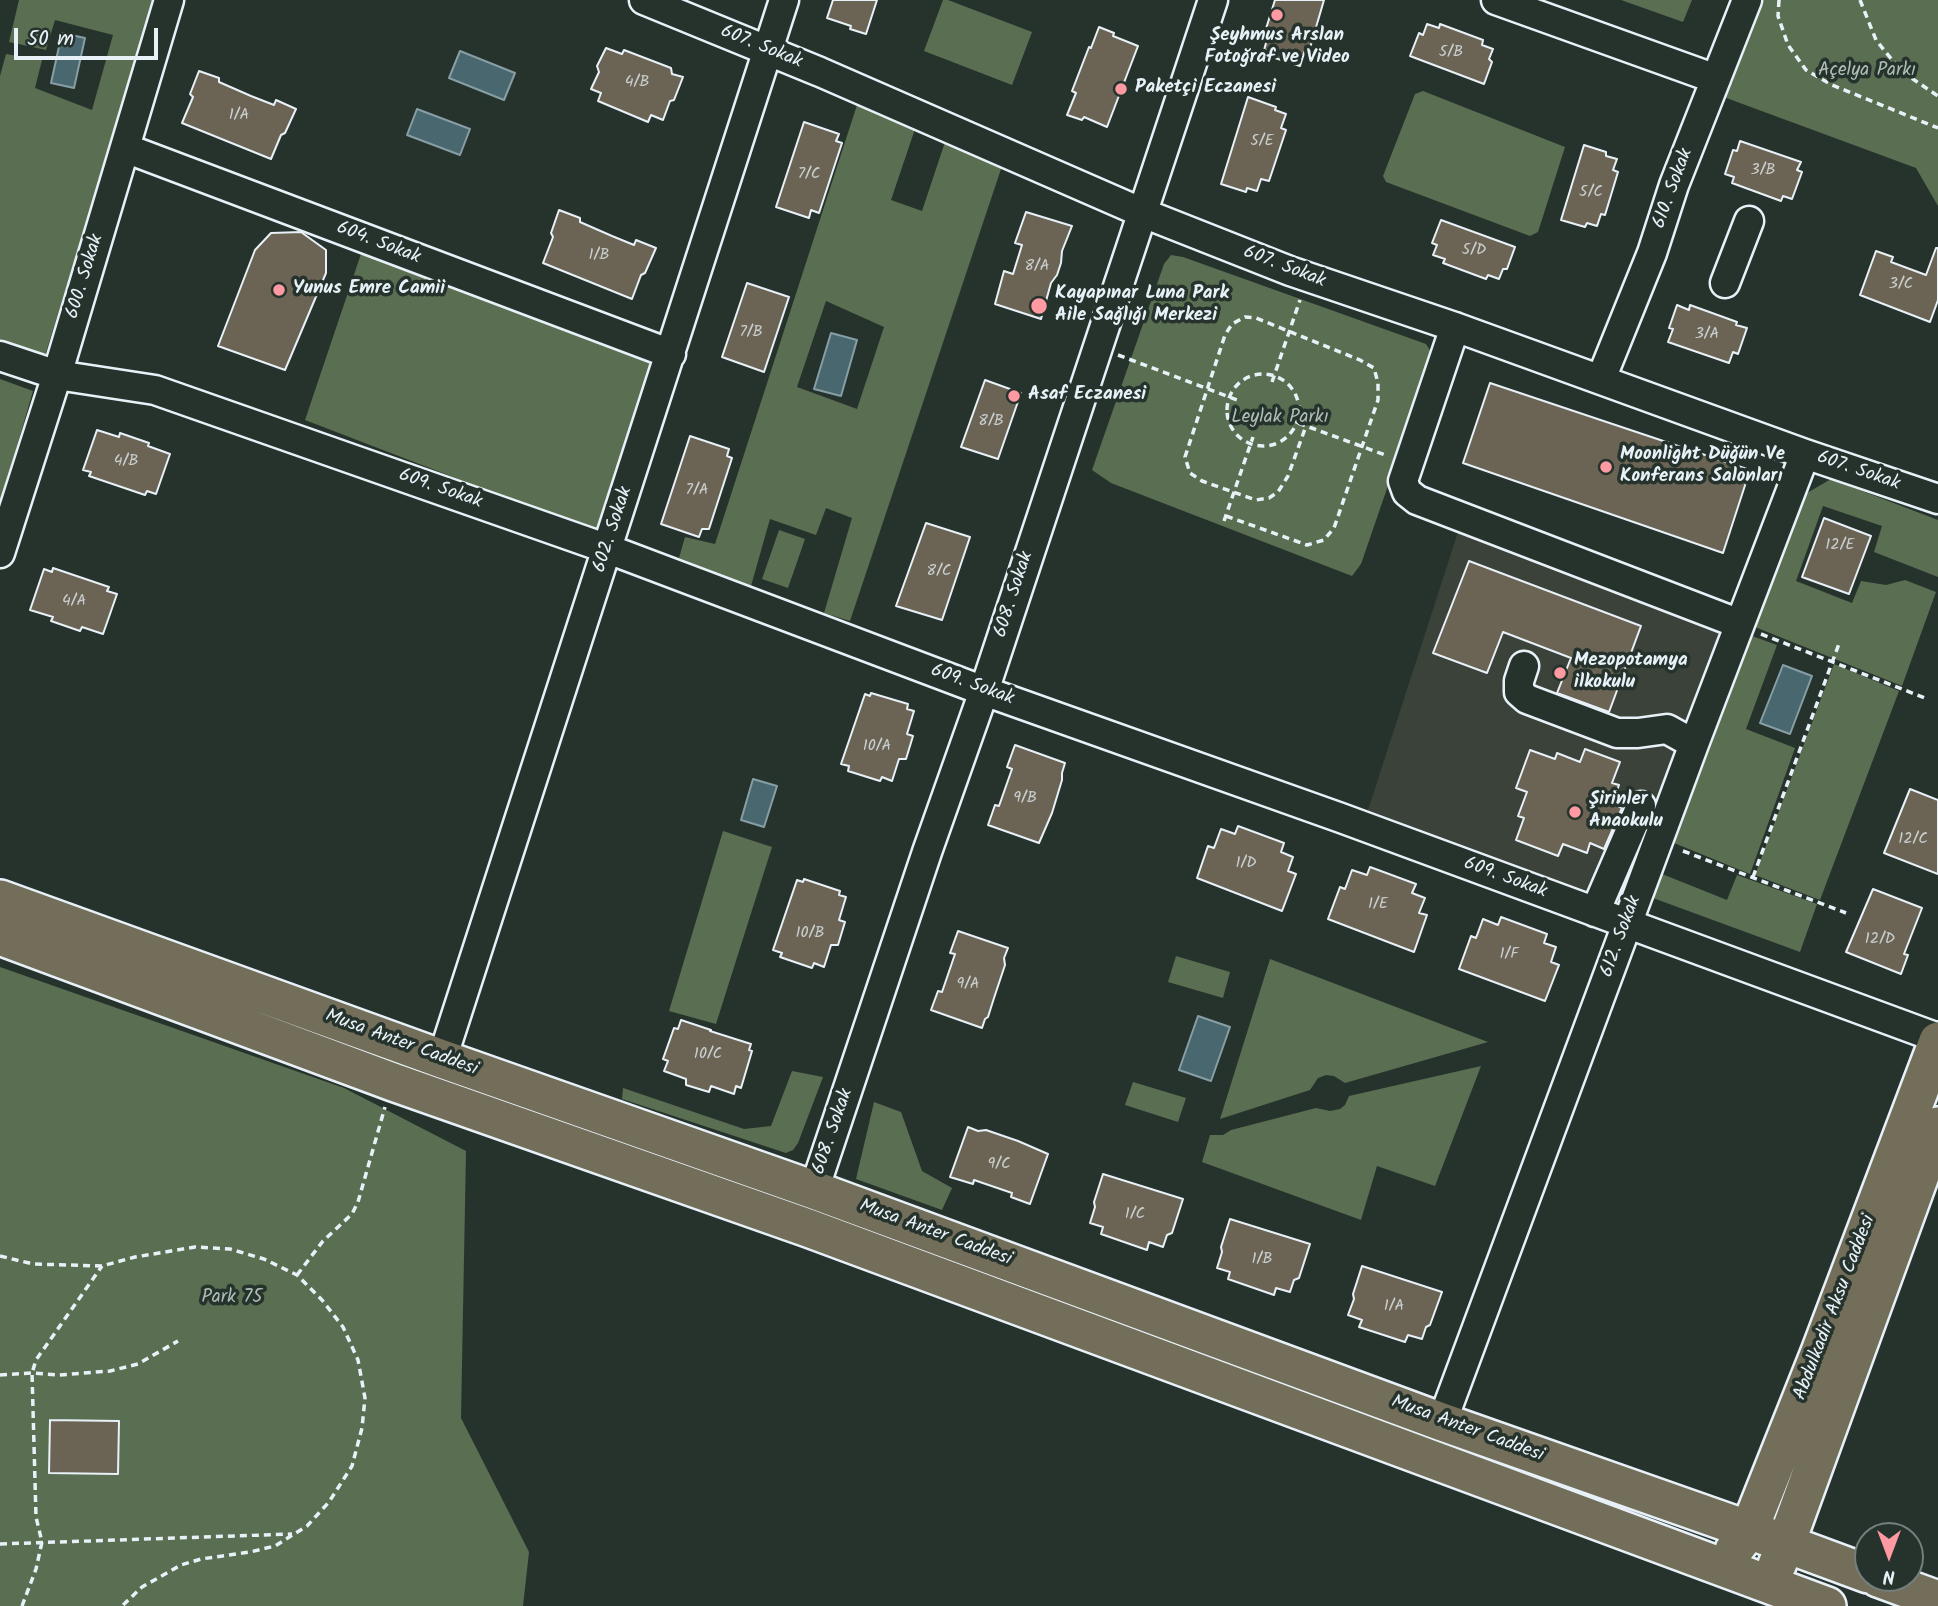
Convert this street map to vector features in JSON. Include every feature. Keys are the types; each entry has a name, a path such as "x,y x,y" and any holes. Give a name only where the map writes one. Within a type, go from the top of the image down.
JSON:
{"main road":[{"name":"Musa Anter Caddesi","path":"0,899 442,1059 814,1189 1441,1422 1854,1569"},
{"name":"Musa Anter Caddesi","path":"0,936 393,1082 821,1233 1827,1606"},
{"name":"Abdulkadir Aksu Caddesi","path":"1721,1568 1749,1530 1820,1352 1938,1040"},
{"name":"Abdulkadir Aksu Caddesi","path":"1767,1584 1786,1543 1938,1126"},
{"path":"1916,1592 1938,1600"}],"street":[{"name":"600. Sokak","path":"0,553 57,375 169,0"},
{"name":"607. Sokak","path":"643,0 820,72 1143,213 1307,278 1455,327 1805,454 1938,499"},
{"name":"602. Sokak","path":"442,1059 784,0"},
{"name":"608. Sokak","path":"814,1189 984,691 1213,0"},
{"path":"1496,0 1716,79"},
{"name":"610. Sokak","path":"1601,379 1652,253 1674,185 1747,0"},
{"name":"604. Sokak","path":"125,148 671,354"},
{"path":"1725,283 1749,221"},
{"path":"1455,327 1403,481 1407,492 1417,500 1749,629"},
{"name":"609. Sokak","path":"0,356 57,375 155,390 608,549 984,691 1341,818 1938,1040"},
{"name":"612. Sokak","path":"1441,1422 1694,744 1749,629 1805,454"},
{"path":"1524,666 1519,692 1527,699 1617,733 1667,729 1694,744"},
{"path":"1595,912 1642,806"}],"path":[{"path":"1779,0 1778,16 1788,45 1806,70 1832,85 1938,128"},
{"path":"1860,0 1876,40 1900,71 1938,96"},
{"path":"1272,382 1307,278"},
{"path":"1253,436 1251,444 1234,492 1225,519 1307,545 1324,540 1334,528 1378,400 1378,383 1374,368 1360,360 1256,318 1245,317 1233,324 1225,335 1185,457 1189,473 1202,481 1234,492 1256,500 1269,498 1278,492 1287,476 1306,426"},
{"path":"1098,347 1237,400"},
{"path":"1252,375 1275,375 1293,389 1298,400 1297,422 1283,440 1262,446 1251,444 1233,430 1228,420 1228,397 1234,387 1252,375"},
{"path":"1287,419 1394,458"},
{"path":"1749,629 1925,698"},
{"path":"1753,877 1840,641"},
{"path":"1683,851 1846,913"},
{"path":"296,1275 323,1241 352,1214 358,1202 393,1082"},
{"path":"0,1256 33,1264 102,1266 135,1257 195,1247 230,1249 264,1259 296,1275 322,1300 343,1327 358,1360 365,1398 362,1428 352,1466 329,1502 307,1526 275,1546 181,1565 142,1587 122,1606"},
{"path":"22,1606 36,1569 42,1542 36,1517 32,1373 36,1360 102,1266"},
{"path":"0,1375 59,1375 110,1371 138,1364 178,1341"},
{"path":"0,1544 294,1534"}],"shaded area":[{"name":"Mezopotamya ilkokulu","path":"1458,532 1723,629 1616,905 1368,810"}],"green space":[{"path":"19,0 155,0 43,362 0,346 0,76 6,54 42,60 35,88 92,110 113,35 55,20 46,50 9,42"},
{"path":"943,0 1032,32 1012,85 924,51"},
{"path":"1621,0 1692,0 1683,22"},
{"name":"Açelya Parkı","path":"1759,0 1938,0 1938,206 1916,168 1721,96"},
{"path":"1423,91 1565,147 1538,232 1530,236 1386,182 1383,176 1415,94"},
{"path":"857,105 915,129 891,200 922,211 945,142 1002,166 850,621 824,613 852,518 826,508 816,535 770,519 751,586 679,558 685,537 715,544","holes":["826,301 884,327 857,409 797,387"]},
{"path":"363,248 656,364 596,532 305,420"},
{"name":"Leylak Parkı","path":"1171,255 1426,344 1433,355 1361,564 1352,576 1111,483 1092,470 1164,264"},
{"path":"0,379 33,391 0,505"},
{"path":"1831,479 1938,520 1938,577 1874,552 1882,526 1823,506 1796,581 1852,603 1861,581 1886,585 1905,580 1936,592 1902,686 1755,627 1807,493"},
{"path":"779,530 805,539 788,588 762,579"},
{"path":"1752,636 1777,645 1746,729 1795,748 1750,874 1674,843"},
{"path":"1834,664 1899,691 1820,900 1755,875"},
{"path":"723,831 772,847 716,1024 669,1011"},
{"path":"1662,874 1727,900 1737,875 1817,904 1800,952 1653,898"},
{"path":"1176,956 1230,972 1223,998 1168,982"},
{"path":"1270,959 1488,1042 1345,1083 1334,1076 1326,1075 1318,1078 1310,1090 1220,1119"},
{"name":"Park 75","path":"0,967 344,1088 466,1151 461,1418 529,1552 523,1606 0,1606"},
{"path":"1481,1066 1435,1186 1377,1166 1361,1220 1202,1162 1210,1135 1223,1135 1231,1130 1316,1108 1330,1111 1340,1109 1349,1096"},
{"path":"792,1071 823,1077 798,1143 793,1150 786,1153 622,1099 623,1088 744,1129 771,1126"},
{"path":"1133,1082 1186,1098 1178,1122 1125,1105"},
{"path":"874,1102 901,1112 922,1171 952,1188 942,1210 856,1179"}],"water":[{"path":"62,33 85,38 74,88 51,83"},
{"path":"460,51 515,73 504,100 449,78"},
{"path":"417,109 470,129 460,155 407,135"},
{"path":"831,333 857,340 841,396 814,389"},
{"path":"1783,665 1812,676 1790,734 1760,723"},
{"path":"753,779 777,786 764,827 741,820"},
{"path":"1198,1016 1230,1027 1211,1081 1179,1070"}],"building":[{"path":"833,0 877,0 866,34 827,18"},
{"path":"1275,0 1324,0 1310,48 1306,47 1300,66 1275,58 1276,53 1264,50 1268,36 1264,35"},
{"path":"1427,24 1439,28 1440,24 1483,40 1482,45 1493,49 1489,59 1492,62 1484,84 1410,56 1419,33 1423,35"},
{"path":"1099,27 1138,46 1107,127 1084,117 1082,120 1067,115 1076,93 1072,91"},
{"path":"606,48 622,54 624,50 671,68 672,74 683,77 663,120 651,115 648,122 598,101 601,93 591,89 599,72 597,66"},
{"path":"199,71 219,78 219,82 251,96 274,105 276,100 296,109 271,159 182,123 193,97 190,94"},
{"path":"1248,97 1276,107 1275,110 1286,114 1281,128 1286,130 1269,181 1261,179 1257,191 1247,188 1246,192 1221,184"},
{"path":"804,122 839,134 836,141 842,143 819,213 811,210 809,218 776,207"},
{"path":"1740,141 1801,162 1797,170 1802,172 1792,199 1783,196 1781,201 1732,183 1734,177 1725,174 1733,150 1737,151"},
{"path":"1584,145 1606,152 1606,156 1617,159 1613,170 1618,172 1605,215 1601,214 1597,226 1587,223 1585,227 1561,220"},
{"path":"559,210 634,245 636,240 656,248 632,299 543,263"},
{"path":"1026,212 1072,226 1041,319 995,304 1004,271 1013,274 1022,245 1015,243"},
{"path":"1441,220 1515,247 1507,269 1503,269 1499,279 1488,275 1486,279 1443,263 1445,259 1433,255 1437,245 1432,243"},
{"name":"Yunus Emre Camii","path":"301,232 326,250 326,273 285,370 218,346 255,250 271,233"},
{"path":"1936,248 1938,300 1930,322 1860,295 1876,251 1893,257 1891,262 1926,275"},
{"path":"747,283 789,297 764,372 722,357"},
{"path":"1677,305 1689,310 1690,305 1747,328 1738,354 1733,352 1729,363 1668,342 1673,329 1669,328"},
{"path":"985,380 1021,393 998,459 961,447"},
{"name":"Moonlight Düğün Ve Konferans Salonları","path":"1490,383 1750,470 1723,553 1463,463"},
{"path":"97,430 119,437 120,433 170,454 156,494 147,491 145,495 89,476 91,472 83,470"},
{"path":"690,436 729,449 727,456 732,458 709,529 702,529 699,537 661,524"},
{"path":"1824,518 1871,536 1849,594 1802,577"},
{"path":"926,523 970,537 942,620 896,606"},
{"path":"1469,561 1641,626 1609,712 1557,693 1571,658 1503,632 1487,673 1433,653"},
{"path":"53,568 109,587 107,591 117,594 103,634 82,627 80,631 51,621 53,617 30,610 44,569 52,572"},
{"path":"871,693 908,704 907,709 914,711 907,734 913,736 906,759 899,759 892,781 882,777 880,781 848,771 849,766 841,764 865,694 870,696"},
{"path":"1015,745 1065,763 1052,813 1039,843 988,825 995,805 999,806 1012,769 1007,767"},
{"path":"1585,749 1620,762 1612,783 1619,785 1612,804 1622,808 1604,849 1590,843 1587,853 1563,844 1558,856 1516,840 1524,818 1518,816 1527,792 1516,788 1530,750 1555,759 1557,753 1580,762"},
{"path":"1910,789 1938,800 1938,874 1884,853"},
{"path":"1238,826 1284,843 1281,852 1293,857 1288,871 1296,874 1282,911 1197,878 1208,846 1214,848 1221,829 1235,834"},
{"path":"1370,867 1416,884 1412,893 1425,898 1419,913 1427,915 1414,952 1328,919 1340,887 1345,889 1352,870 1367,875"},
{"path":"804,879 840,891 839,895 846,897 839,920 845,922 838,945 831,945 824,967 814,963 812,968 780,957 782,953 773,950 797,880 803,882"},
{"path":"1873,889 1922,908 1904,954 1908,955 1901,974 1846,952"},
{"path":"1501,917 1547,934 1544,943 1556,947 1551,962 1559,965 1545,1001 1459,969 1471,936 1476,938 1483,919 1498,925"},
{"path":"958,931 1008,948 1004,958 1005,965 982,1028 931,1010 938,991 942,992 955,954 950,953"},
{"path":"681,1020 751,1044 749,1050 752,1051 741,1088 736,1086 734,1094 711,1086 709,1092 686,1085 686,1079 664,1071 668,1061 663,1059 674,1028 678,1029"},
{"path":"968,1127 978,1131 986,1130 1048,1154 1030,1204 1011,1197 1012,1193 974,1180 973,1184 950,1177"},
{"path":"1103,1174 1183,1199 1172,1233 1167,1235 1163,1247 1149,1242 1147,1250 1101,1234 1103,1227 1090,1223"},
{"path":"1230,1219 1310,1244 1299,1278 1294,1280 1290,1292 1276,1288 1274,1295 1228,1279 1230,1272 1217,1268"},
{"path":"1362,1266 1442,1292 1422,1339 1408,1335 1405,1342 1359,1327 1362,1320 1348,1315"},
{"path":"50,1420 119,1421 118,1474 49,1473"}],"place":[{"name":"Şeyhmus Arslan Fotoğraf ve Video","path":"1277,15"},
{"name":"Paketçi Eczanesi","path":"1121,89"},
{"name":"Yunus Emre Camii","path":"279,290"},
{"name":"Kayapınar Luna Park Aile Sağlığı Merkezi","path":"1039,306"},
{"name":"Asaf Eczanesi","path":"1014,396"},
{"name":"Moonlight Düğün Ve Konferans Salonları","path":"1606,467"},
{"name":"Mezopotamya ilkokulu","path":"1560,673"},
{"name":"Şirinler Anaokulu","path":"1575,812"}]}
